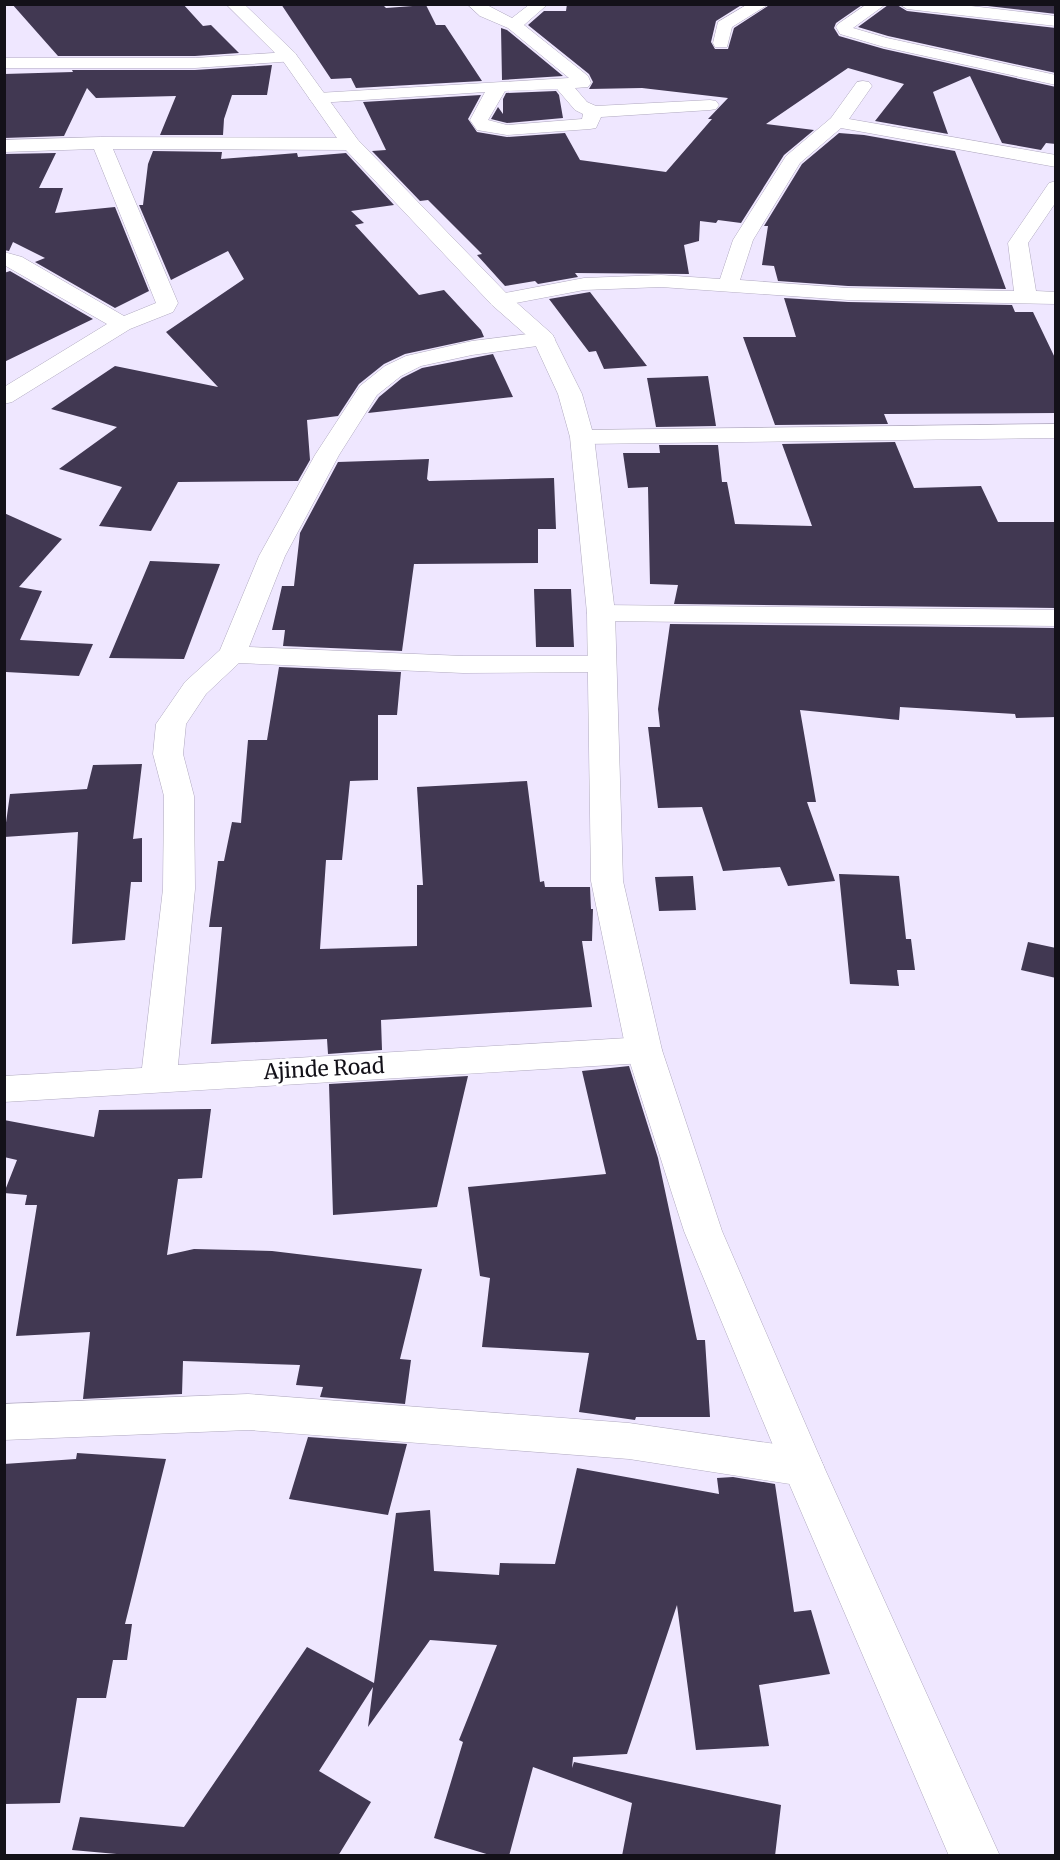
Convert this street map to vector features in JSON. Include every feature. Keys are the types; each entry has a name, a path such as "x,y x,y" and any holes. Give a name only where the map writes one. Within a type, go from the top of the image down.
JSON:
{"street":[{"path":"234,4 289,57 351,144 500,300 544,339 570,394 582,437 601,613 607,881 644,1050 703,1231 803,1467 975,1856"},
{"path":"318,98 500,86 579,84 582,80 514,25 486,13 475,4"},
{"path":"514,25 540,4"},
{"path":"721,43 724,25 761,4"},
{"path":"878,4 844,27 846,31 884,42 1056,80"},
{"path":"907,4 1056,21"},
{"path":"11,58 195,63 289,57"},
{"path":"562,84 581,106 593,112 710,105"},
{"path":"500,86 490,98 479,120 483,126 502,130 590,124 593,112"},
{"path":"728,285 743,240 793,160 837,122 863,86"},
{"path":"837,122 1056,162"},
{"path":"4,146 101,143 351,144"},
{"path":"4,397 122,324 165,307 167,303 101,143"},
{"path":"1026,297 1018,243 1056,187"},
{"path":"4,258 15,261 122,324"},
{"path":"500,300 584,284 661,281 848,294 1056,298"},
{"path":"159,1079 179,889 179,796 168,754 171,724 195,688 232,654 272,556 327,455 368,391 393,372 414,361 472,348 544,339"},
{"path":"582,437 1056,431"},
{"path":"601,613 1056,618"},
{"path":"232,654 428,665 533,667 602,664"},
{"name":"Ajinde Road","path":"4,1089 644,1050"},
{"path":"4,1422 248,1412 628,1441 803,1467"}],"building":[{"path":"12,4 183,4 203,26 211,25 239,53 195,56 58,56"},
{"path":"281,4 382,4 386,8 426,5 436,25 445,25 482,81 356,88 351,78 331,79"},
{"path":"567,4 743,4 716,21 711,42 715,49 728,49 734,28 771,4 862,5 836,23 834,28 839,36 884,49 1056,87 1056,144 1046,143 1041,150 1002,143 970,76 933,92 948,134 875,121 904,84 848,68 766,124 814,130 784,155 741,223 718,220 716,223 700,221 699,241 684,245 689,274 575,273 578,277 538,284 535,281 505,286 477,255 482,254 428,200 420,201 372,151 386,150 363,102 481,95 468,119 477,132 507,137 565,133 580,160 666,172 712,119 708,119 728,98 642,88 589,89 593,82 589,74 528,25 544,11 566,11"},
{"path":"888,5 897,5 907,11 1056,28 1056,73 888,36 858,27"},
{"path":"979,5 1056,5 1056,14"},
{"path":"501,28 507,30 563,76 502,80"},
{"path":"272,65 267,95 232,95 224,119 223,135 160,135 176,96 96,98 87,88 64,136 4,138 4,74 73,72 72,70 195,70"},
{"path":"556,91 559,95 563,118 507,123 491,119 498,107 503,114 503,99 506,93"},
{"path":"839,133 864,135 955,151 1006,289 848,286 778,281 774,266 762,265 768,226 764,226 802,164"},
{"path":"153,151 222,152 221,159 297,153 298,157 346,153 394,205 351,211 364,223 355,225 419,295 444,290 481,330 484,337 405,354 384,364 359,384 338,416 307,420 310,460 298,481 178,482 151,531 99,526 122,487 59,469 117,427 51,409 115,366 218,387 166,332 244,279 228,251 171,280 139,205 143,205 148,164"},
{"path":"56,153 39,188 63,188 55,213 115,207 149,291 115,308 35,262 45,258 13,242 9,251 4,250 4,154"},
{"path":"10,271 93,319 4,362 4,273"},
{"path":"590,292 647,366 604,369 596,351 589,352 549,299"},
{"path":"784,298 848,302 1012,305 1015,312 1033,312 1056,360 1056,413 884,414 888,424 775,425 743,337 796,337"},
{"path":"493,354 513,397 368,413 379,397 402,378 422,368"},
{"path":"708,376 716,426 656,427 647,378"},
{"path":"895,442 914,488 981,486 998,522 1056,522 1056,608 674,604 678,585 650,584 648,487 628,488 623,453 660,453 659,445 718,445 722,482 727,482 735,524 812,526 782,444"},
{"path":"429,459 427,479 429,481 554,478 556,529 538,529 538,563 414,564 402,651 283,646 285,630 272,630 282,586 294,586 300,533 338,462"},
{"path":"4,513 62,539 19,587 42,591 20,640 93,644 79,676 6,672 4,675"},
{"path":"150,561 220,564 184,659 109,658"},
{"path":"534,589 571,589 574,647 536,647"},
{"path":"670,624 1056,628 1056,717 1016,718 1015,714 900,707 899,720 800,710 816,802 807,802 835,881 788,886 780,867 723,871 702,807 658,808 648,727 660,727 658,709"},
{"path":"279,667 401,672 397,715 378,715 378,780 350,781 342,860 326,860 320,949 417,946 417,885 423,885 417,787 527,781 540,882 544,881 545,887 590,887 591,909 593,909 592,941 582,941 592,1007 381,1020 382,1050 328,1054 327,1039 211,1044 222,927 209,927 218,861 224,861 232,822 241,823 248,740 267,740"},
{"path":"142,764 133,839 142,838 142,882 131,882 125,940 72,944 78,832 4,837 10,794 87,789 93,765"},
{"path":"839,874 899,876 906,939 911,939 915,970 897,970 899,986 850,984"},
{"path":"693,876 696,910 659,911 655,877"},
{"path":"1028,942 1056,948 1056,978 1021,970"},
{"path":"629,1066 658,1158 697,1340 705,1340 710,1417 636,1417 635,1420 579,1412 589,1353 482,1347 490,1278 480,1276 468,1187 606,1174 582,1071"},
{"path":"468,1076 437,1207 333,1215 329,1084"},
{"path":"211,1109 202,1178 178,1179 167,1255 194,1249 272,1251 422,1269 400,1359 411,1360 405,1404 320,1397 323,1387 296,1385 300,1365 183,1361 182,1394 83,1399 90,1332 16,1336 37,1205 25,1205 27,1195 4,1193 17,1160 4,1157 4,1120 94,1137 99,1110"},
{"path":"308,1437 407,1444 388,1515 289,1499"},
{"path":"77,1453 166,1459 125,1624 132,1624 127,1660 113,1660 106,1698 77,1698 60,1803 4,1804 4,1464 76,1459"},
{"path":"577,1468 719,1494 717,1478 733,1477 775,1484 794,1612 811,1610 830,1674 759,1685 769,1746 696,1750 677,1605 627,1754 573,1757 572,1768 574,1762 781,1805 775,1856 622,1856 632,1803 533,1767 509,1856 493,1856 434,1838 463,1742 459,1740 497,1645 430,1640 368,1727 373,1687 319,1771 371,1802 338,1856 139,1856 72,1850 80,1817 184,1827 307,1647 374,1683 396,1513 430,1510 434,1571 499,1575 500,1563 555,1564"}]}
